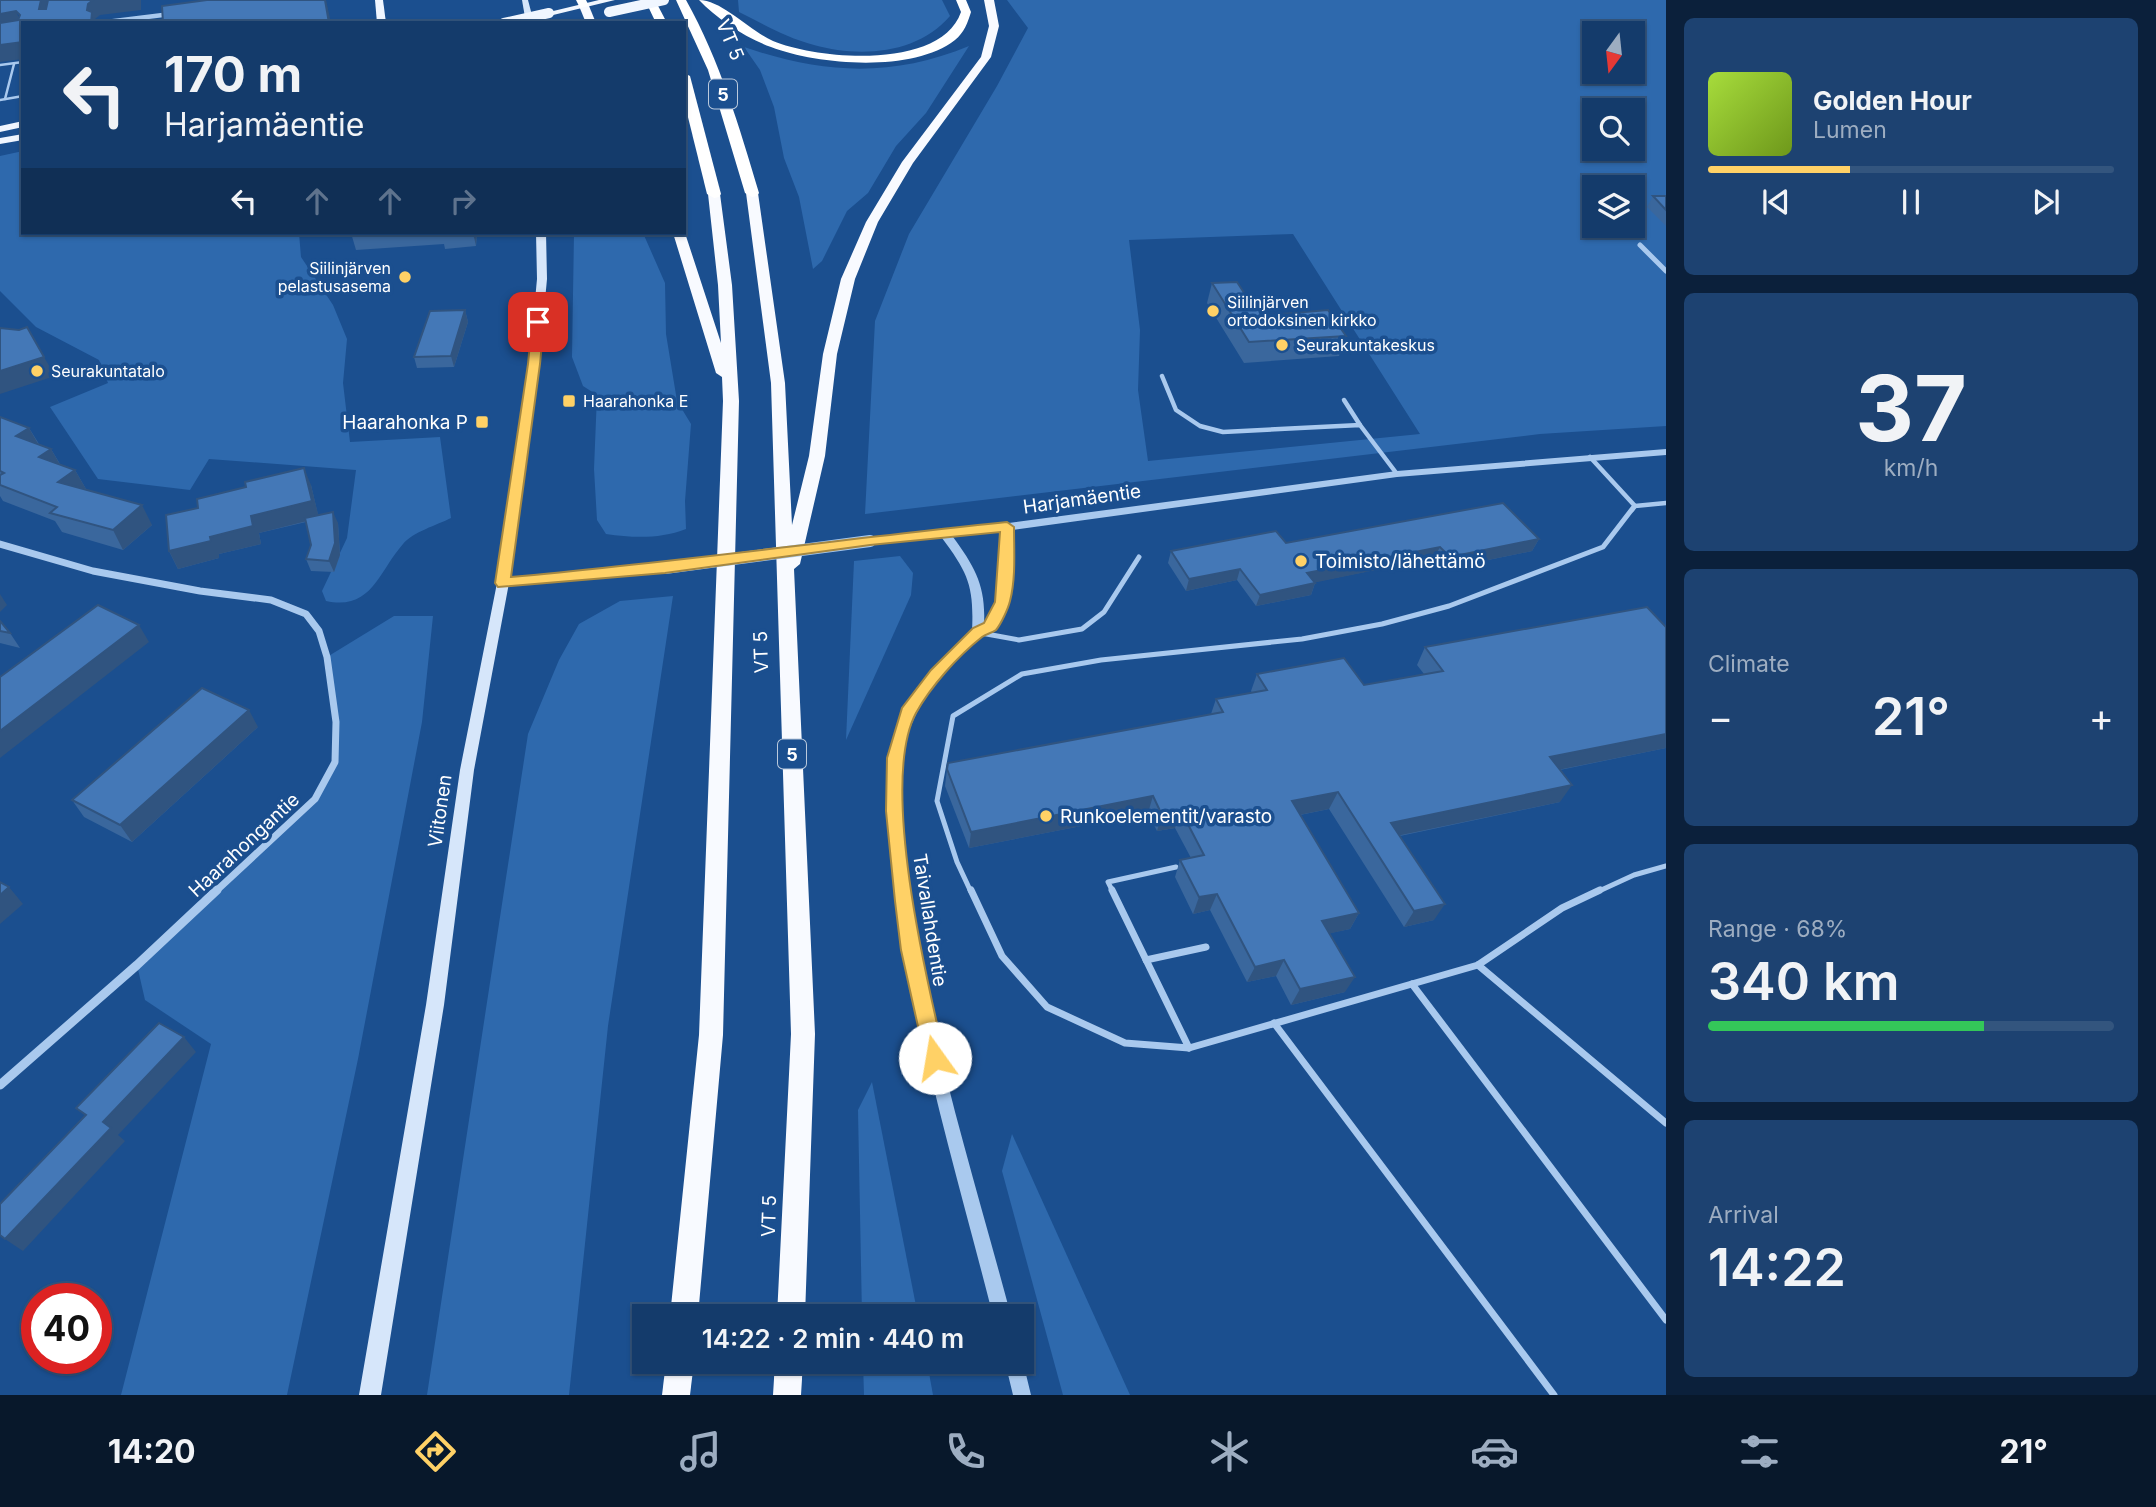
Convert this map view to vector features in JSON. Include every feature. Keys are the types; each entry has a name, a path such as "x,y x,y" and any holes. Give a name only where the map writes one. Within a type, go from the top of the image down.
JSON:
{"highway":[{"path":"650,0 662,21"},
{"name":"VT 5","path":"681,0 694,22 720,83 752,193 778,383 803,1034 792,1304"},
{"path":"704,0 735,24 776,45 827,58 856,59 921,50 949,38 962,25 967,12 961,0"},
{"path":"785,589 817,456 830,354 848,279 872,222 908,162 986,57 994,26 989,0"},
{"name":"VT 5","path":"685,1304 711,1035 731,401 725,285 714,194 686,84"},
{"path":"680,235 731,401"},
{"path":"677,1395 679,1374"},
{"path":"787,1395 788,1374"}],"main road":[{"path":"379,0 383,21"},
{"path":"525,0 530,21"},
{"path":"513,21 550,13 609,12 664,0"},
{"path":"585,13 607,1"},
{"path":"0,129 21,124"},
{"path":"0,141 21,137"},
{"name":"Viitonen","path":"370,1395 435,1005 467,770 503,583 534,364 542,279 541,235"}],"street":[{"path":"114,21 173,14 177,8"},
{"path":"1640,245 1666,271"},
{"name":"Harjamäentie","path":"503,583 665,568 870,541 1007,527 1397,474 1666,452"},
{"name":"Taivallahdentie","path":"999,1304 910,950 895,811 896,758 908,713 937,674 978,632 990,627 1003,602 1007,527"},
{"path":"945,534 965,561 978,586 978,632"},
{"name":"Haarahongantie","path":"0,544 93,571 200,592 271,600 306,614 319,631 327,657 336,722 335,762 315,799 146,957 0,1085"},
{"path":"1017,1374 1022,1395"}],"lane":[{"path":"0,65 21,62"},
{"path":"14,64 3,99 21,96"},
{"path":"1162,376 1176,410 1200,426 1223,432 1360,425"},
{"path":"1344,400 1397,474"},
{"path":"1590,457 1635,506"},
{"path":"1666,503 1635,506 1603,547 1449,606 1382,624 1302,639 1164,650 1022,674 953,716 937,801 957,862 1002,956 1047,1007 1125,1043 1165,1048 1189,1048 1478,965 1562,908 1634,875 1666,866"},
{"path":"978,632 1018,640 1082,629 1104,612 1139,557"},
{"path":"1176,867 1108,882 1189,1048"},
{"path":"1146,960 1206,947"},
{"path":"1478,965 1666,1123"},
{"path":"1412,984 1666,1320"},
{"path":"1274,1023 1554,1395"}],"shaded area":[{"path":"738,0 942,0 950,16 937,29 905,45 869,52 850,51 794,39 739,12"},
{"path":"1007,0 1666,0 1666,426 1540,434 865,514 875,321 909,234 997,86 1028,28","holes":["1293,234 1420,434 1148,461 1138,390 1140,330 1129,240"]},
{"path":"969,46 926,113 896,146 868,193 847,211 822,261 813,269 799,197 784,158 774,107 760,70 744,47 801,63 857,69 912,63"},
{"path":"21,151 21,235 299,235 301,257 333,305 347,339 343,383 350,442 440,437 451,518 407,540 373,586 354,600 342,603 326,601 322,591 347,538 356,470 209,459 190,490 98,479 50,407 108,383 99,360 36,327 0,291 0,156"},
{"path":"574,235 644,235 665,283 666,334 677,401 691,424 685,501 686,529 657,536 606,534 597,520 594,469 597,395 583,386 572,357"},
{"path":"900,556 913,573 911,595 846,740 854,561"},
{"path":"673,596 608,1026 569,1395 427,1395 528,734 559,660 579,624 620,601"},
{"path":"394,616 433,616 422,722 358,1059 287,1395 121,1395 211,1044 145,1000 137,965 315,799 335,762 336,722 327,657"},
{"path":"872,1082 916,1304 862,1304 858,1110"},
{"path":"1012,1134 1130,1395 1063,1395 1002,1171"},
{"path":"863,1374 929,1374 933,1395 864,1395"}],"building":[{"path":"0,0 41,0 39,9 46,9 48,0 93,0 88,4 87,10 92,12 91,21 21,21 21,42 0,45 0,23 18,20 20,15 16,11 0,14"},
{"path":"207,0 325,0 329,21 163,21 162,6"},
{"path":"1653,196 1666,196 1666,210"},
{"path":"1237,282 1254,308 1264,307 1269,315 1328,310 1346,336 1249,342 1212,283"},
{"path":"465,310 451,356 414,357 430,311"},
{"path":"27,327 44,357 0,371 0,328 19,330"},
{"path":"0,417 29,428 16,436 51,449 39,457 75,470 58,482 142,505 113,530 50,513 57,507 0,485 0,475 4,473 0,471"},
{"path":"304,468 312,501 251,516 253,526 210,537 211,541 169,551 166,515 198,508 197,499 246,487 245,482"},
{"name":"Toimisto/lähettämö","path":"1503,503 1539,539 1450,557 1440,547 1307,573 1315,583 1260,595 1240,569 1189,579 1171,551 1276,531 1286,543"},
{"path":"333,512 335,543 329,561 306,559 311,545 305,518"},
{"path":"98,605 139,625 0,731 0,677"},
{"name":"Runkoelementit/varasto","path":"1647,607 1666,627 1666,734 1550,757 1572,785 1391,823 1445,904 1414,911 1338,792 1292,801 1359,913 1322,921 1355,977 1300,989 1284,960 1255,967 1217,894 1199,897 1180,860 1204,855 1181,811 1162,815 1153,796 971,832 947,769 948,763 1223,712 1216,699 1267,690 1257,674 1344,658 1364,685 1443,671 1425,647"},
{"path":"0,621 10,633 0,631"},
{"path":"202,688 249,710 120,825 72,800"},
{"path":"0,882 9,887 0,895"},
{"path":"159,1023 184,1037 103,1122 111,1128 5,1239 0,1235 0,1204 86,1115 76,1108"}],"place":[{"name":"Siilinjärven pelastusasema","path":"405,277"},
{"name":"Siilinjärven ortodoksinen kirkko","path":"1213,311"},
{"name":"Seurakuntakeskus","path":"1282,345"},
{"name":"Seurakuntatalo","path":"37,371"},
{"name":"Haarahonka E","path":"569,401"},
{"name":"Haarahonka P","path":"482,422"},
{"name":"Toimisto/lähettämö","path":"1301,561"},
{"name":"Runkoelementit/varasto","path":"1046,816"}],"route":[{"path":"538,322 503,583 665,568 870,541 1007,527 1003,602 990,627 978,632 937,674 908,713 896,758 895,811 910,950 935,1058"}]}
